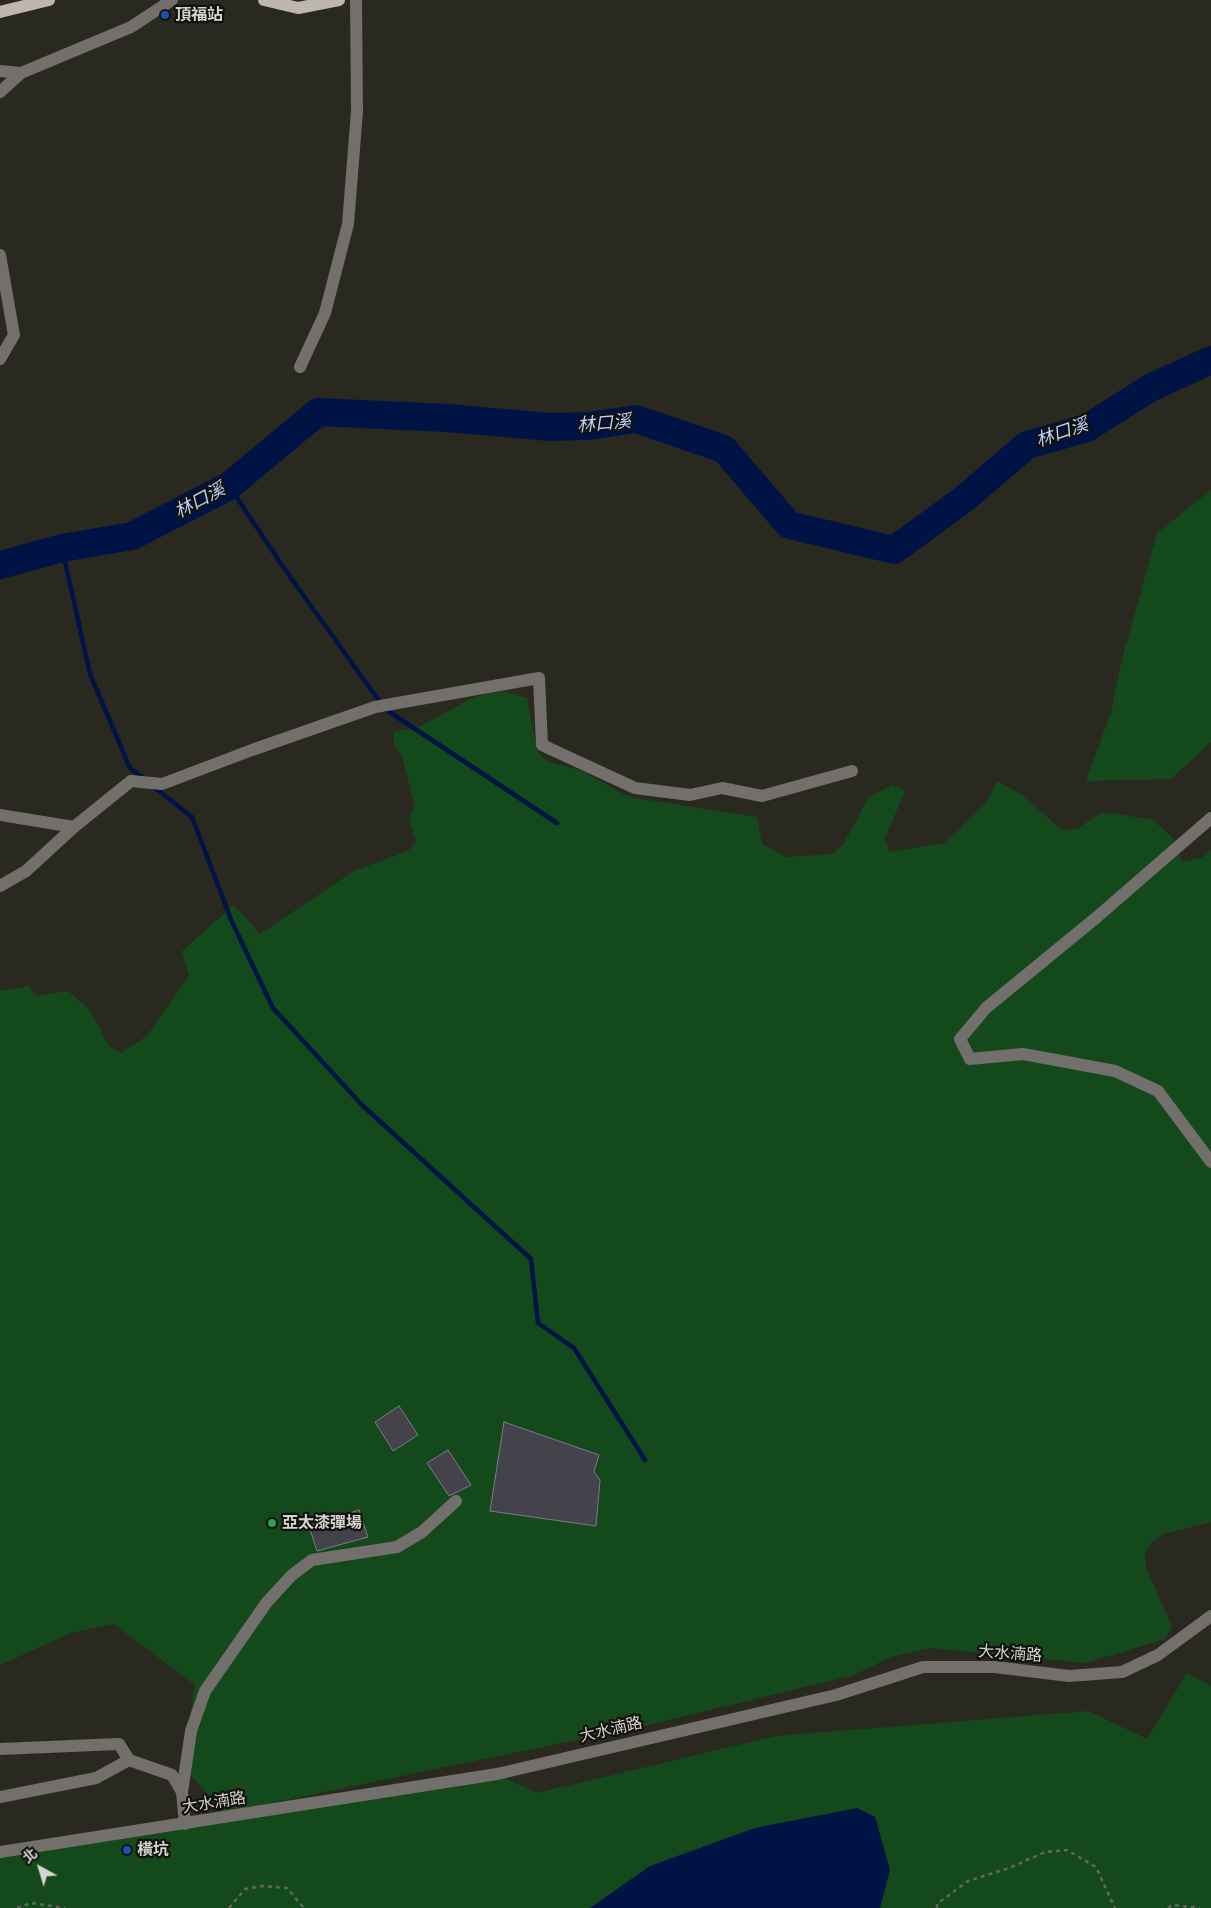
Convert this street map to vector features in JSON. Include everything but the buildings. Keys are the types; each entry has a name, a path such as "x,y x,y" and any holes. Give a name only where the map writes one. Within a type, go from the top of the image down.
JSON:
{"main road":[{"path":"0,12 49,0"},
{"path":"264,0 298,8 339,0"}],"street":[{"path":"0,92 21,73 131,27 172,0"},
{"path":"300,367 325,313 348,224 357,111 356,0"},
{"path":"0,71 21,73"},
{"path":"0,255 14,335 0,359"},
{"path":"0,886 26,871 74,827 131,781 162,784 375,707 539,678 542,745 635,788 690,795 722,788 762,796 852,771"},
{"path":"0,815 74,827"},
{"path":"1211,818 1097,917 986,1008 960,1039 970,1059 1022,1054 1115,1071 1158,1091 1211,1162"},
{"path":"186,1824 182,1792 191,1731 205,1691 267,1602 292,1575 312,1560 396,1547 422,1532 456,1501"},
{"name":"大水湳路","path":"0,1852 497,1774 836,1695 923,1667 996,1667 1068,1676 1122,1672 1158,1655 1211,1616"},
{"path":"0,1749 119,1744 129,1760 172,1775 182,1792"},
{"path":"0,1797 96,1778 129,1760"}],"path":[{"path":"937,1908 937,1904 968,1880 1009,1868 1045,1852 1067,1850 1096,1867 1115,1908"},
{"path":"229,1908 245,1888 263,1886 287,1888 304,1908"},
{"path":"17,1908 31,1903 65,1908"},
{"path":"1168,1908 1172,1906 1200,1908"}],"green space":[{"path":"1211,490 1211,742 1171,779 1086,781 1111,712 1122,659 1157,533"},
{"path":"502,691 527,698 537,750 546,761 583,771 629,797 757,817 762,844 786,857 832,854 843,845 869,797 892,785 905,791 885,838 889,852 944,843 985,804 997,781 1021,794 1062,830 1077,829 1099,814 1112,813 1153,820 1174,839 1182,862 1201,858 1211,850 1211,1522 1163,1534 1152,1542 1145,1552 1146,1567 1172,1627 1165,1639 1086,1663 930,1648 891,1657 854,1675 644,1726 223,1813 189,1773 187,1734 195,1685 114,1624 71,1633 0,1665 0,991 28,986 38,996 68,991 90,1010 109,1046 121,1053 147,1036 189,976 182,951 234,905 260,934 354,871 408,851 416,841 409,818 415,807 402,756 394,745 394,732 421,726 474,697"},
{"path":"1187,1673 1211,1686 1211,1908 0,1908 0,1852 497,1774 537,1793 776,1736 1089,1711 1147,1739"}],"shaded area":[{"path":"857,1808 875,1817 890,1870 880,1908 590,1908 650,1866 755,1828"}],"waterway":[{"name":"林口溪","path":"0,565 62,548 132,536 229,486 318,412 447,418 550,427 588,426 636,419 724,449 789,525 894,550 964,499 1027,445 1087,428 1150,388 1211,360"},
{"path":"229,486 288,574 385,709 557,823"},
{"path":"62,548 90,674 130,768 143,778"},
{"path":"155,788 192,817 232,922 273,1008 362,1105 531,1259 538,1323 574,1348 645,1460"}],"place":[{"name":"頂福站","path":"165,15"},
{"name":"亞太漆彈場","path":"272,1523"},
{"name":"橫坑","path":"127,1850"}]}
